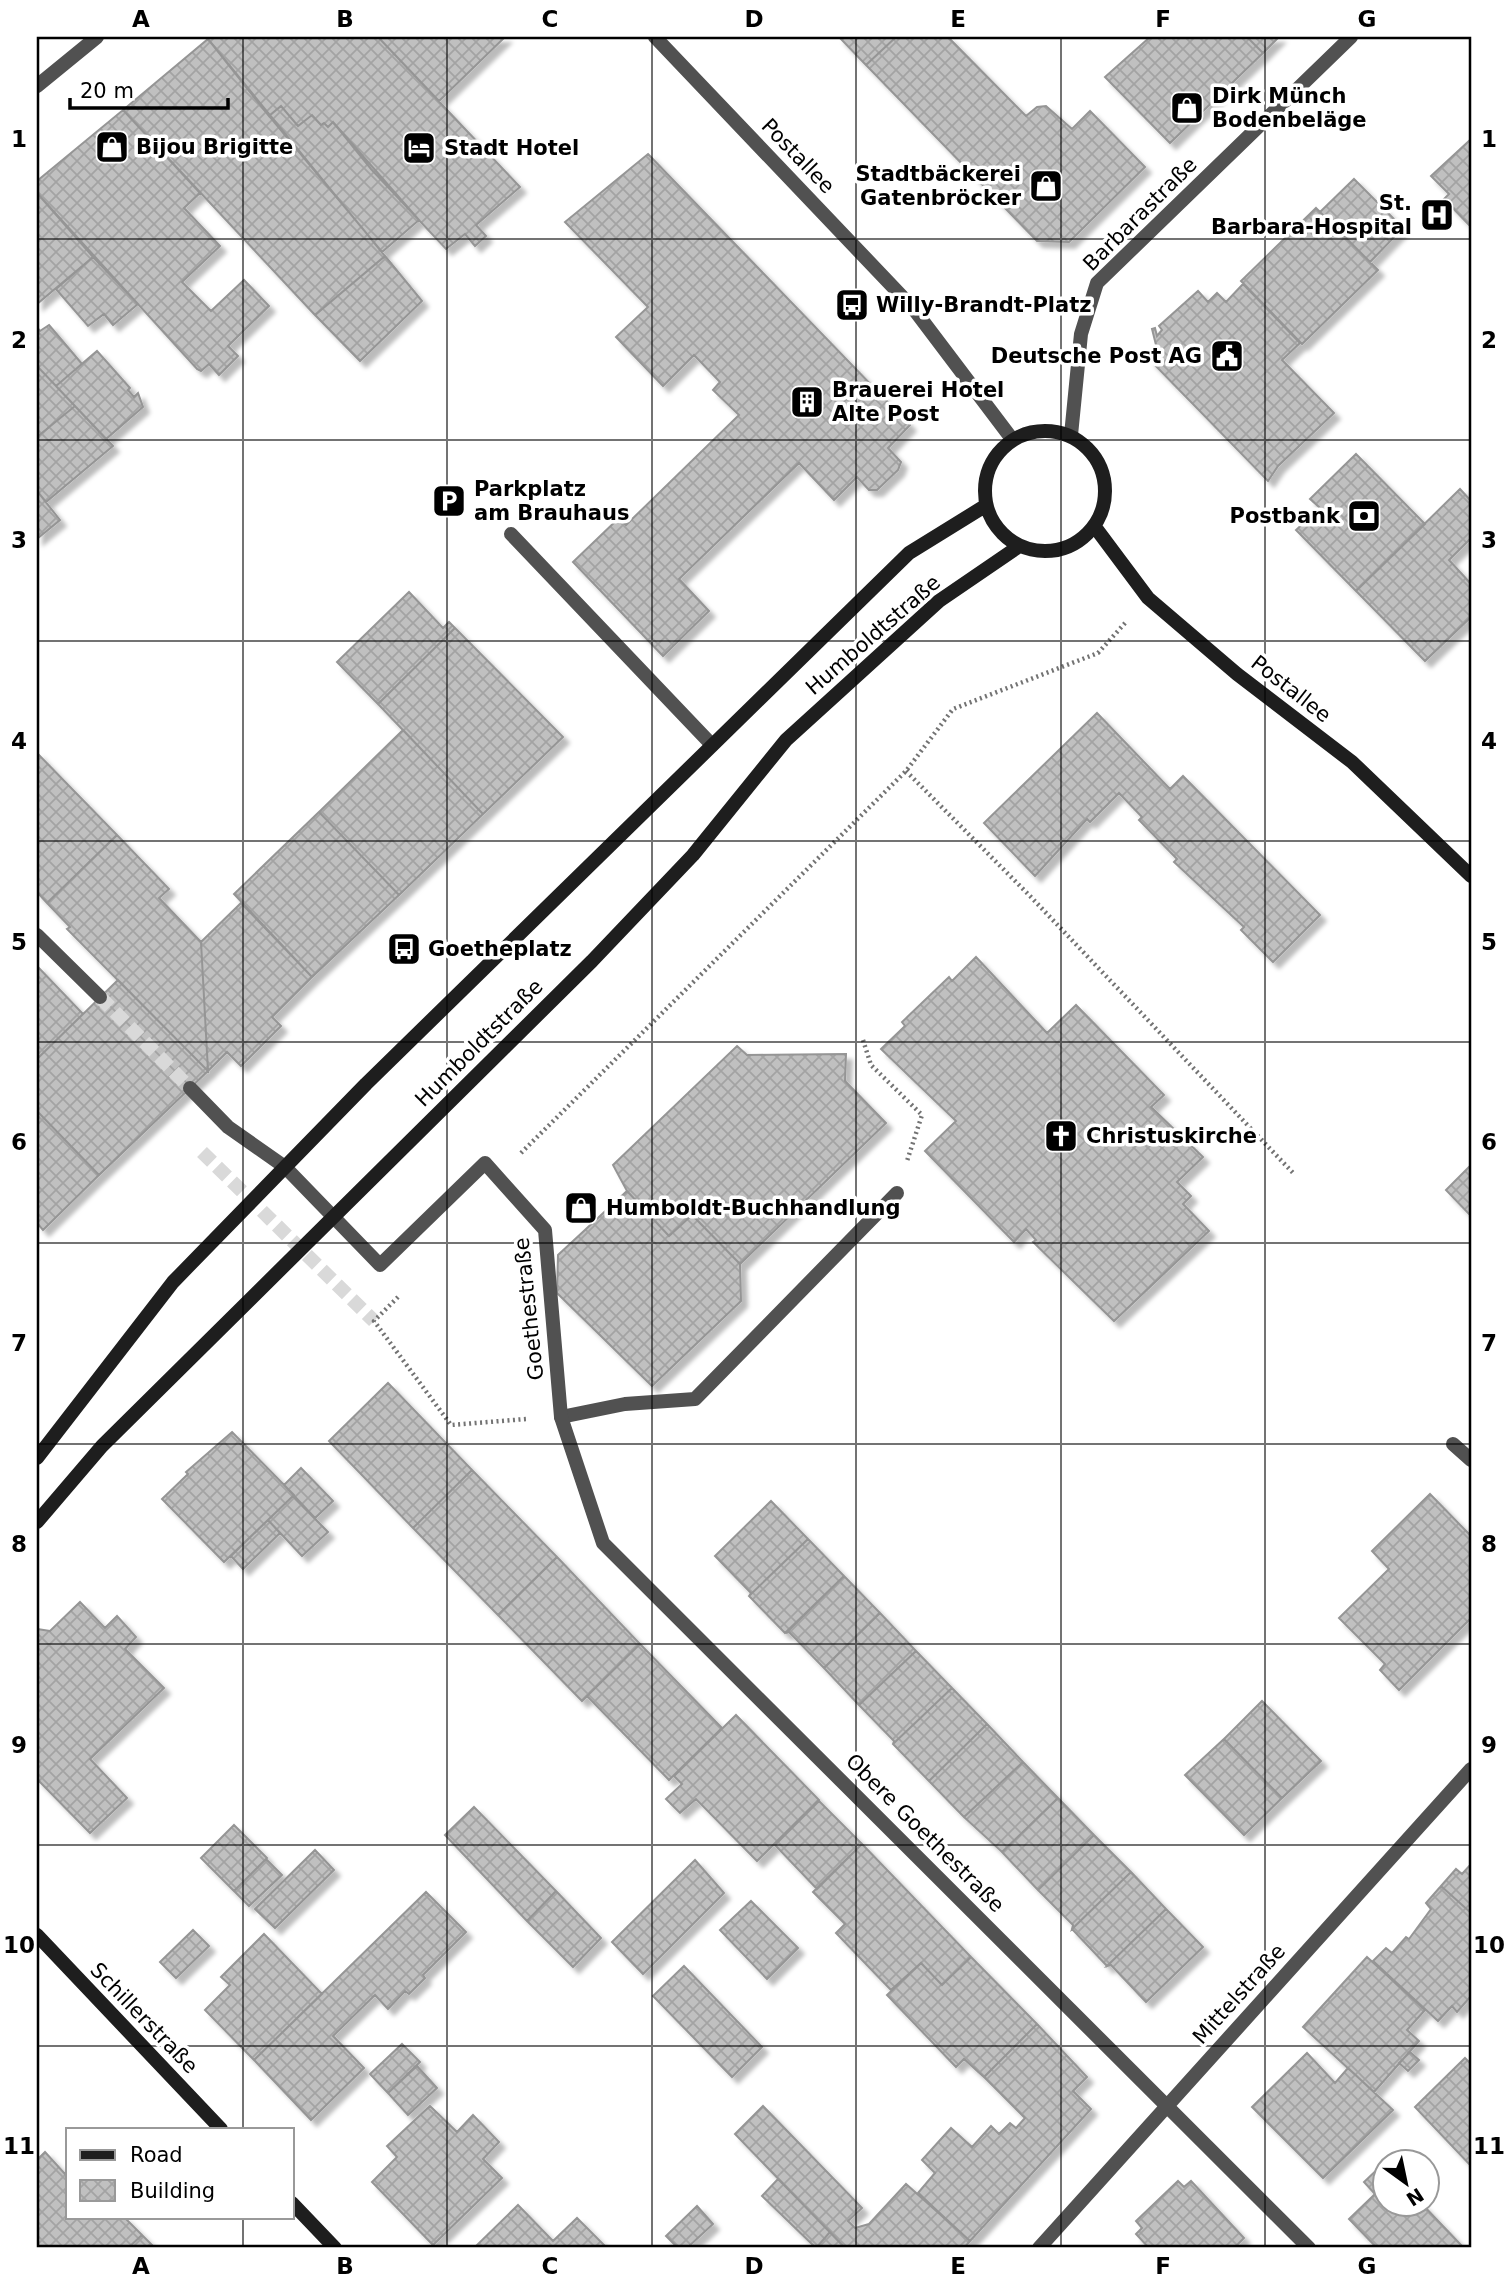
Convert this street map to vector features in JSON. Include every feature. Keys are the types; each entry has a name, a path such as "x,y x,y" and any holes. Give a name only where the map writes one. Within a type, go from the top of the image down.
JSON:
{"main road":[{"path":"1041,429 1071,435 1098,458 1107,493 1095,527 1073,545 1046,552 1018,547 998,530 985,506 985,481 994,457 1012,439 1041,429"},
{"name":"Humboldtstraße","path":"37,1458 173,1282 285,1167 909,553 985,506"},
{"name":"Postallee","path":"1095,527 1148,598 1237,674 1352,762 1471,876"},
{"name":"Humboldtstraße","path":"37,1522 102,1446 592,961 684,864 786,740 939,601 1018,547"},
{"name":"Schillerstraße","path":"37,1935 220,2128"},
{"path":"294,2205 335,2248"}],"street":[{"path":"37,86 97,37"},
{"name":"Postallee","path":"655,37 913,308 1012,439"},
{"name":"Barbarastraße","path":"1071,435 1081,334 1097,283 1351,37"},
{"path":"511,534 712,745"},
{"path":"37,935 100,997"},
{"path":"190,1088 228,1127 285,1167 380,1265 485,1163 497,1177"},
{"name":"Goethestraße","path":"497,1177 545,1230 561,1417"},
{"path":"561,1417 625,1404 695,1399 897,1193"},
{"name":"Obere Goethestraße","path":"561,1417 603,1543 1168,2104 1309,2248"},
{"path":"1453,1444 1471,1460"},
{"name":"Mittelstraße","path":"1039,2248 1471,1769"}],"path":[{"path":"497,1177 906,771 953,709 1098,653 1148,598"},
{"path":"906,771 1030,896 1295,1175"},
{"path":"863,1040 871,1065 922,1115 897,1193"},
{"path":"373,1321 451,1425 561,1417"}],"building":[{"name":"Stadt Hotel","path":"378,37 520,187 476,225 486,236 475,246 465,234 446,249 371,169 333,122 328,127 324,123 321,125 312,115 298,126 281,106 269,116 208,39"},
{"path":"378,37 505,37 439,101"},
{"path":"839,37 896,37 866,65"},
{"path":"896,37 948,37 1026,116 1037,107 1046,106 1072,129 1090,111 1145,167 1069,242 1037,241 866,65"},
{"path":"1150,37 1247,37 1263,53 1170,143 1105,77"},
{"path":"1247,37 1279,37 1263,53"},
{"path":"208,39 385,256 315,315 123,110"},
{"path":"281,106 298,126 312,115 321,125 324,123 328,127 333,122 419,220 382,252 269,116"},
{"path":"123,110 200,193 184,208 220,246 182,282 211,311 244,280 269,306 228,346 238,356 219,375 209,364 201,371 197,369 37,193 37,181"},
{"path":"1471,139 1471,227 1444,199 1449,194 1431,176"},
{"name":"Brauerei Hotel Alte Post","path":"648,154 910,425 888,448 901,462 898,470 877,490 869,490 857,477 834,500 799,463 679,579 709,611 663,656 573,562 619,518 626,525 739,415 713,390 720,382 694,355 663,386 616,337 648,307 565,222"},
{"path":"1354,179 1403,228 1370,262 1320,212"},
{"path":"37,193 93,257 37,304"},
{"path":"1316,208 1378,270 1302,344 1241,281"},
{"path":"385,256 422,301 360,361 315,315"},
{"path":"93,257 138,304 113,325 104,314 88,326 56,289"},
{"path":"1243,284 1300,343 1282,360 1334,413 1278,466 1268,481 1149,359 1160,361 1152,329 1155,328 1157,336 1162,330 1159,326 1198,291 1208,302 1217,293 1226,302"},
{"path":"49,325 82,364 56,386 37,366 37,327 40,331"},
{"path":"97,351 130,388 128,390 134,397 138,393 143,407 106,439 56,386"},
{"path":"37,366 75,406 37,437"},
{"path":"75,406 113,446 46,502 37,491 37,437"},
{"name":"Postbank","path":"1356,454 1425,524 1356,591 1296,530 1320,508 1310,499"},
{"path":"1460,489 1471,501 1471,538 1449,560 1471,584 1471,617 1425,661 1356,591"},
{"path":"37,491 60,520 37,539"},
{"path":"409,592 443,628 449,622 455,628 378,704 337,662"},
{"path":"455,628 563,737 483,814 378,704"},
{"path":"1097,713 1170,789 1183,776 1320,915 1273,962 1241,930 1244,927 1174,862 1177,859 1139,820 1142,817 1119,793 1090,822 1087,819 1035,876 984,823"},
{"path":"403,730 483,814 399,895 319,812"},
{"path":"37,753 117,835 47,903 37,892"},
{"path":"319,812 399,895 312,977 234,894"},
{"path":"117,835 169,889 159,898 201,942 208,1071 67,929 70,927 47,903"},
{"path":"241,903 312,977 272,1017 281,1026 241,1066 227,1052 208,1071 201,942"},
{"name":"Christuskirche","path":"976,957 1047,1033 1076,1005 1164,1095 1151,1107 1203,1157 1177,1182 1191,1196 1183,1204 1209,1231 1114,1321 1033,1242 1036,1240 1026,1229 1014,1242 925,1151 956,1121 881,1049 905,1026 902,1022 949,977 952,981"},
{"path":"37,966 83,1014 37,1059"},
{"path":"118,980 208,1071 99,1175 37,1111 37,1059"},
{"path":"737,1046 747,1055 846,1054 845,1081 886,1123 740,1264 692,1215 669,1236 627,1191 613,1165"},
{"path":"37,1111 99,1175 43,1230 37,1223"},
{"path":"1471,1165 1471,1216 1446,1190"},
{"path":"627,1191 669,1236 692,1215 740,1264 741,1301 652,1386 557,1293 558,1255"},
{"path":"388,1383 472,1470 413,1528 329,1441"},
{"path":"232,1432 294,1495 224,1562 162,1499 188,1474 186,1472"},
{"path":"301,1468 333,1501 315,1518 284,1485"},
{"path":"472,1470 557,1557 498,1615 413,1528"},
{"path":"1430,1494 1471,1536 1471,1618 1399,1690 1380,1670 1385,1664 1339,1618 1389,1569 1372,1551"},
{"path":"293,1496 328,1532 302,1556 268,1520"},
{"path":"771,1501 808,1539 749,1596 751,1593 715,1556"},
{"path":"268,1520 280,1533 243,1569 231,1556"},
{"path":"808,1539 844,1576 785,1633 749,1596"},
{"path":"557,1557 640,1644 582,1701 498,1615"},
{"path":"844,1576 880,1613 824,1668 789,1632 786,1633"},
{"path":"80,1602 105,1628 117,1616 136,1637 125,1649 164,1688 90,1759 127,1798 90,1833 37,1779 37,1629 50,1631"},
{"path":"880,1613 916,1651 859,1705 824,1668"},
{"path":"640,1644 722,1728 669,1780 587,1696"},
{"path":"916,1651 952,1688 893,1744 894,1741 859,1705"},
{"path":"952,1688 987,1724 929,1781 893,1744"},
{"path":"1262,1701 1321,1761 1282,1798 1224,1739"},
{"path":"736,1715 819,1800 757,1861 696,1799 680,1813 666,1799 682,1784 674,1776"},
{"path":"987,1724 1023,1762 964,1817 929,1781"},
{"path":"1224,1739 1282,1798 1244,1835 1185,1775"},
{"path":"1023,1762 1058,1798 1002,1852 964,1817"},
{"path":"1058,1798 1094,1835 1038,1890 1002,1852"},
{"path":"819,1801 862,1844 817,1889 775,1845"},
{"path":"474,1807 556,1891 527,1921 445,1835"},
{"path":"234,1825 267,1858 234,1891 201,1858"},
{"path":"1094,1835 1131,1872 1072,1929 1073,1925 1038,1890"},
{"path":"862,1844 971,1957 942,1985 921,1963 891,1990 836,1933 845,1924 813,1892"},
{"path":"315,1850 334,1870 275,1928 255,1909"},
{"path":"266,1859 282,1875 249,1906 234,1891"},
{"path":"695,1860 724,1893 643,1974 612,1942"},
{"path":"1471,1864 1471,1913 1441,1886 1456,1869 1462,1874"},
{"path":"1131,1872 1166,1909 1107,1966 1072,1929"},
{"path":"1441,1886 1471,1913 1471,1996 1457,2012 1452,2006 1438,2021 1373,1961 1386,1948 1392,1953 1406,1937 1409,1939 1431,1909 1426,1903"},
{"path":"556,1891 601,1938 573,1967 527,1921"},
{"path":"426,1892 466,1932 423,1975 425,1978 409,1994 405,1991 388,2009 375,1995 333,2036 364,2068 311,2120 254,2060"},
{"path":"751,1901 798,1948 767,1979 720,1930"},
{"path":"1166,1909 1203,1947 1146,2002 1111,1965 1107,1966"},
{"path":"193,1930 209,1946 176,1978 160,1962"},
{"path":"264,1934 322,1994 254,2060 205,2010 230,1985 221,1977"},
{"path":"971,1957 1037,2024 984,2077 964,2059 956,2067 887,1995 921,1963 942,1985"},
{"path":"1367,1957 1425,2010 1407,2030 1419,2041 1374,2092 1303,2027"},
{"path":"684,1966 762,2047 732,2077 653,1996"},
{"path":"1037,2024 1087,2077 1073,2091 1091,2109 970,2241 918,2193 935,2173 922,2160 951,2128 972,2147 991,2126 999,2134 1010,2123 1016,2128 1025,2118 984,2077"},
{"path":"402,2044 420,2062 388,2093 370,2074"},
{"path":"1410,2052 1419,2060 1408,2071 1399,2063"},
{"path":"1307,2053 1335,2083 1348,2068 1393,2110 1323,2178 1252,2107"},
{"path":"1465,2058 1471,2064 1471,2166 1415,2107"},
{"path":"417,2066 437,2088 408,2115 388,2093"},
{"path":"430,2106 457,2132 473,2115 499,2142 483,2159 502,2178 433,2245 372,2182 397,2157 387,2146"},
{"path":"763,2106 862,2208 848,2221 855,2228 869,2224 906,2184 970,2241 964,2248 845,2248 735,2134"},
{"path":"45,2152 66,2173 66,2218 125,2218 142,2235 128,2248 37,2248 37,2160"},
{"path":"1372,2174 1372,2191 1364,2182"},
{"path":"778,2179 830,2232 816,2248 762,2196"},
{"path":"1178,2181 1184,2187 1191,2181 1244,2238 1234,2248 1149,2248 1136,2234 1142,2228 1136,2221"},
{"path":"1372,2197 1372,2218 1435,2218 1464,2248 1377,2248 1349,2219"},
{"path":"518,2205 553,2241 577,2218 607,2248 474,2248"},
{"path":"697,2206 713,2224 687,2248 678,2248 666,2236"},
{"path":"830,2232 845,2248 816,2248"},
{"path":"142,2235 155,2248 128,2248"}],"tunnel":[{"path":"100,997 190,1088"},
{"path":"202,1152 374,1321"}],"place":[{"name":"Dirk Münch Bodenbeläge","path":"1187,108"},
{"name":"Bijou Brigitte","path":"112,147"},
{"name":"Stadt Hotel","path":"419,148"},
{"name":"Stadtbäckerei Gatenbröcker","path":"1046,186"},
{"name":"St. Barbara-Hospital","path":"1437,215"},
{"name":"Willy-Brandt-Platz","path":"852,305"},
{"name":"Deutsche Post AG","path":"1227,356"},
{"name":"Brauerei Hotel Alte Post","path":"807,402"},
{"name":"Parkplatz am Brauhaus","path":"449,501"},
{"name":"Postbank","path":"1364,516"},
{"name":"Goetheplatz","path":"404,949"},
{"name":"Christuskirche","path":"1061,1136"},
{"name":"Humboldt-Buchhandlung","path":"581,1208"}]}
